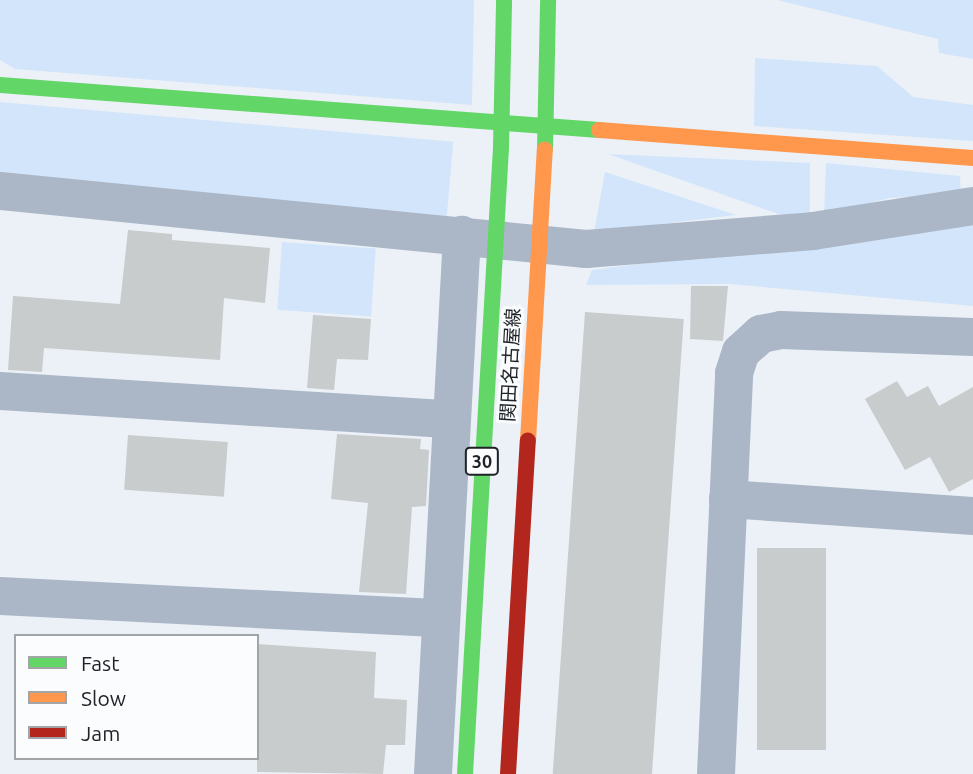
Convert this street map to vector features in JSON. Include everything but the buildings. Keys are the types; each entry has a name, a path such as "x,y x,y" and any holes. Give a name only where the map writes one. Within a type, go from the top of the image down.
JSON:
{"main road":[{"name":"関田名古屋線","path":"465,774 501,148 504,0"},
{"name":"関田名古屋線","path":"508,774 547,127 548,0"},
{"path":"0,85 973,158"}],"street":[{"path":"0,191 586,249 813,231 973,206"},
{"path":"433,774 462,235"},
{"path":"716,774 734,373 741,352 761,334 857,331 973,337"},
{"path":"0,391 451,419"},
{"path":"728,499 973,516"},
{"path":"0,596 440,618"}],"shaded area":[{"path":"0,0 474,0 472,105 15,69 0,60"},
{"path":"777,0 973,0 973,59 939,53 938,39"},
{"path":"755,58 877,66 913,97 973,105 973,141 754,126"},
{"path":"0,102 453,142 447,216 0,177"},
{"path":"608,154 810,163 810,217 778,214"},
{"path":"826,163 960,176 961,194 890,198 824,214"},
{"path":"605,172 736,215 594,232"},
{"path":"973,221 973,306 730,284 586,285 592,270"},
{"path":"282,242 376,249 371,316 277,310"}],"traffic: fast":[{"path":"501,147 504,0"},
{"path":"545,149 548,0"},
{"path":"0,85 599,130"},
{"path":"465,774 501,147"}],"traffic: slow":[{"path":"599,130 973,158"},
{"path":"528,441 545,149"}],"traffic: jam":[{"path":"508,774 528,441"}]}
